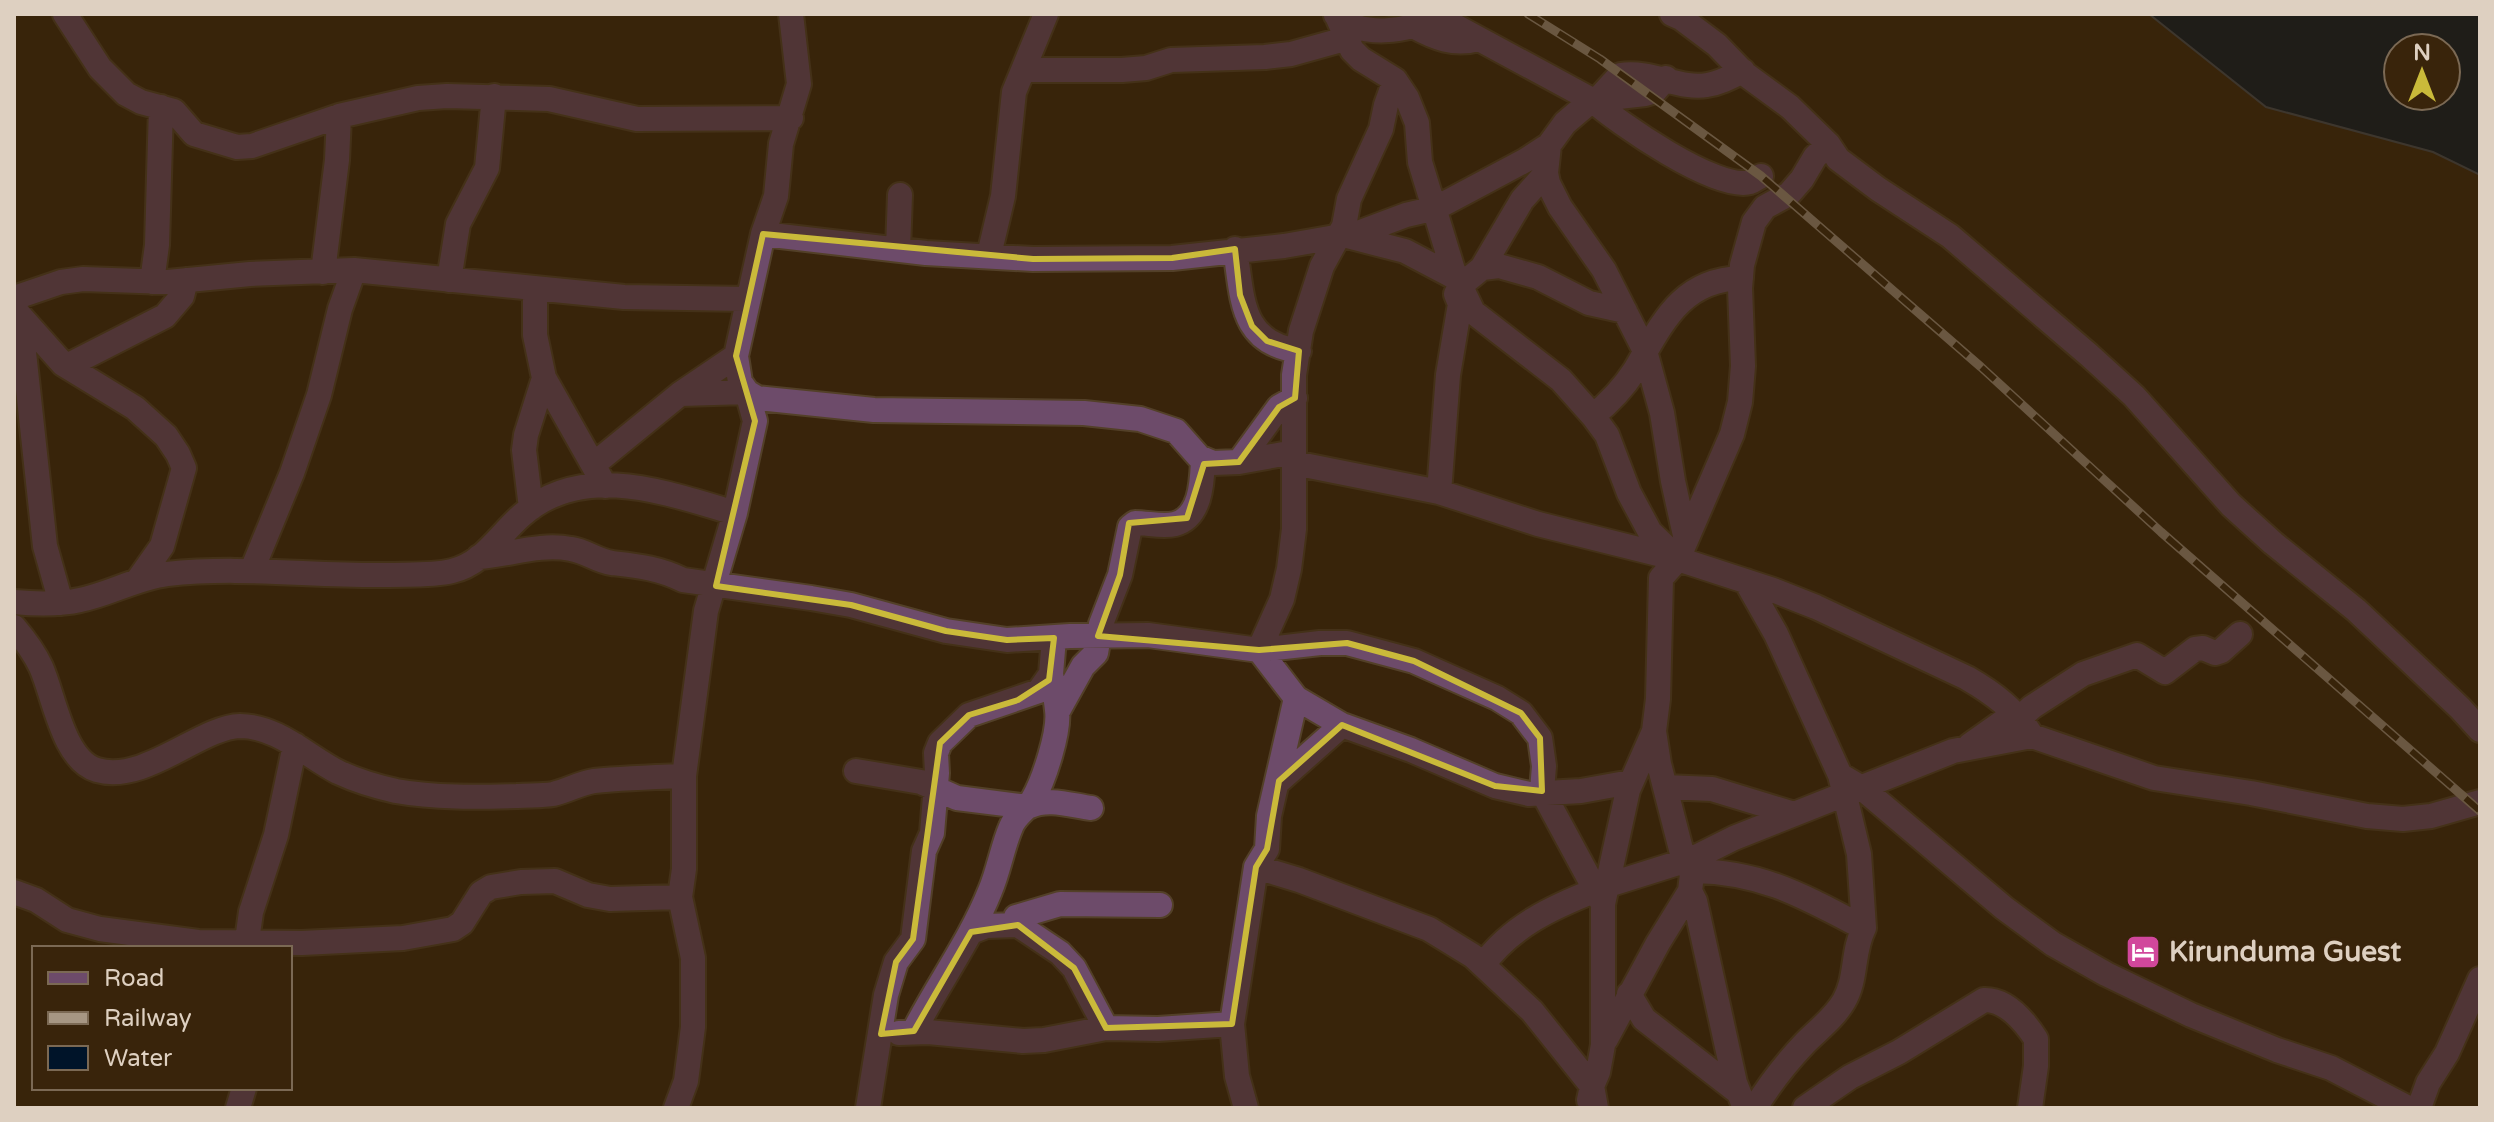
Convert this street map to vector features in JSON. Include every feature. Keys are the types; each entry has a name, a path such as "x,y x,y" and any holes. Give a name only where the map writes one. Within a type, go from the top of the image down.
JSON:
{"street":[{"path":"65,14 84,26 110,80 141,102 179,115 194,134 237,147 265,142 339,116 418,98 494,96 549,99 637,119 791,118"},
{"path":"676,1108 686,1081 693,1027 693,958 680,897 684,869 684,776 706,611 716,586 735,513 755,421 747,392 740,382 736,356 763,234 776,196 781,144 799,84 791,14"},
{"path":"989,255 1003,196 1014,92 1046,14"},
{"path":"1336,14 1349,24 1363,29 1427,19 1480,39 1595,100 1637,135 1694,166 1737,182 1749,183 1761,176"},
{"path":"1336,14 1345,39 1361,59 1395,80 1413,112 1420,162 1453,270 1473,312 1561,380 1593,416 1607,435 1629,493 1650,532 1746,581 1816,607 1862,631 1945,666 1987,689 2026,726 2154,778 2367,816 2403,819 2444,815 2480,802"},
{"path":"1672,14 1717,45 1743,71 1790,107 1849,168 1950,236 2089,355 2134,396 2231,505 2356,610 2480,730"},
{"path":"1024,70 1122,70 1146,68 1171,60 1265,57 1345,39"},
{"path":"763,234 926,253 1033,259 1172,258 1284,246 1358,233 1406,215 1436,208 1549,145 1565,123 1620,75 1645,74 1685,84 1706,85 1743,71"},
{"path":"1259,650 1282,599 1289,569 1294,529 1294,375 1310,300 1322,266 1341,235 1349,199 1381,129 1395,80"},
{"path":"449,280 458,224 487,168 494,96"},
{"path":"152,282 157,245 161,107"},
{"path":"323,272 337,160 339,116"},
{"path":"1592,1101 1603,1045 1602,893 1631,784 1654,731 1658,699 1661,578 1682,550 1732,434 1740,402 1743,366 1741,278 1756,217 1768,204 1789,194 1828,144"},
{"path":"1549,145 1546,173 1560,207 1604,270 1645,351 1662,413 1682,550"},
{"path":"1439,492 1448,375 1460,304 1456,294 1460,283 1482,268 1522,200 1546,173"},
{"path":"898,249 900,195"},
{"path":"1341,235 1405,251 1460,283"},
{"path":"1235,249 1240,295 1252,326 1267,341 1299,351"},
{"path":"1482,268 1499,266 1517,270 1589,303 1625,311"},
{"path":"252,570 292,473 319,395 340,309 354,270"},
{"path":"14,298 61,282 83,279 152,282 354,270 624,297 748,299"},
{"path":"1593,416 1609,403 1633,372 1665,317 1677,304 1700,287 1722,279 1741,278"},
{"path":"28,380 66,366 165,316 182,296 186,280"},
{"path":"535,290 535,335 544,378 599,476 660,490 735,513"},
{"path":"14,309 44,346 66,366 135,408 153,423 178,454 184,468 162,546 138,580"},
{"path":"14,316 22,334 45,546 61,603"},
{"path":"14,602 82,600 138,580 177,573 252,570 364,575 456,570 479,557 531,508 560,492 585,486 599,476 680,394 736,356"},
{"path":"531,508 524,450 544,378"},
{"path":"680,394 747,392 757,398 851,408 1084,413 1140,419 1176,431 1203,461 1201,489 1195,508 1187,518 1175,524 1135,523 1130,527 1120,575 1101,624 1096,653 1083,666 1058,711 1048,757 1028,807"},
{"path":"1239,462 1279,407 1295,398"},
{"path":"531,417 572,431"},
{"path":"1203,461 1294,458 1439,492 1538,524 1682,550"},
{"path":"479,557 531,549 570,548 607,562 647,566 683,580 782,592 851,605 946,631 1007,640 1148,635 1259,650 1347,643 1414,661 1497,698 1521,713 1540,738 1544,766 1542,791 1585,874 1602,893"},
{"path":"1746,581 1776,634 1848,786 1859,854 1864,928 1855,970 1844,1001 1776,1078 1746,1103"},
{"path":"14,627 28,643 40,665 54,698 62,731 78,756 97,770 121,770 147,764 237,726 254,727 295,745 341,773 395,791 475,797 553,794 589,782 684,776"},
{"path":"2026,726 2032,707 2093,669 2137,655 2165,672 2195,649 2199,647 2215,653 2240,634"},
{"path":"1054,638 1051,674 1058,711"},
{"path":"1259,650 1296,698 1342,725 1495,786 1529,794 1631,784 1712,789 1794,814"},
{"path":"868,1108 886,995 896,962 913,939 924,851 932,833 936,753 940,743 969,715 1039,691 1051,674"},
{"path":"1246,1108 1237,1076 1232,1024 1256,867 1267,849 1269,816 1296,698"},
{"path":"1279,781 1342,725"},
{"path":"1603,1045 1690,870 1734,838 1794,814 1848,786 1966,749 2026,726"},
{"path":"1654,731 1665,786 1690,870 1746,1103"},
{"path":"246,946 261,875 276,835 295,745"},
{"path":"856,771 921,782 957,798 1028,807"},
{"path":"1848,786 2053,944 2106,974 2191,1015 2331,1068 2408,1108"},
{"path":"914,1031 990,893 1016,816 1038,802 1091,808"},
{"path":"1256,867 1429,929 1483,965 1532,1011 1592,1101"},
{"path":"998,868 1017,921 1060,953 1074,968 1106,1028"},
{"path":"1483,965 1505,939 1558,905 1690,870 1759,878 1864,928"},
{"path":"14,892 36,900 67,920 100,929 246,946 403,938 453,929 462,923 474,902 491,887 521,882 555,881 588,895 610,899 680,897"},
{"path":"971,932 1017,921 1060,904 1160,905"},
{"path":"2419,1108 2428,1083 2447,1053 2480,979"},
{"path":"1629,994 1644,1019 1701,1060 1746,1103"},
{"path":"1805,1108 1850,1077 1899,1052 1984,1000 1993,1000 2011,1011 2036,1039 2030,1108"},
{"path":"881,1034 914,1031 1023,1041 1106,1028 1158,1029 1232,1024"}],"highlighted area":[{"path":"763,234 1033,259 1172,258 1235,249 1240,295 1252,326 1267,341 1299,351 1295,398 1279,407 1239,462 1204,464 1187,518 1129,523 1120,575 1098,636 1259,650 1347,643 1414,661 1521,713 1540,738 1542,791 1495,786 1342,725 1279,781 1267,849 1256,867 1232,1024 1106,1028 1074,968 1018,925 971,932 914,1031 881,1034 896,962 913,939 940,743 969,715 1018,700 1049,680 1054,638 1007,640 946,631 851,605 716,586 755,421 736,356"}],"water":[{"path":"2149,14 2480,14 2480,175 2433,152 2266,107"}],"railway":[{"path":"1528,14 1600,59 1761,176 1981,367 2161,532 2480,811"}],"place":[{"name":"Kirunduma Guest","path":"2143,952"}]}
